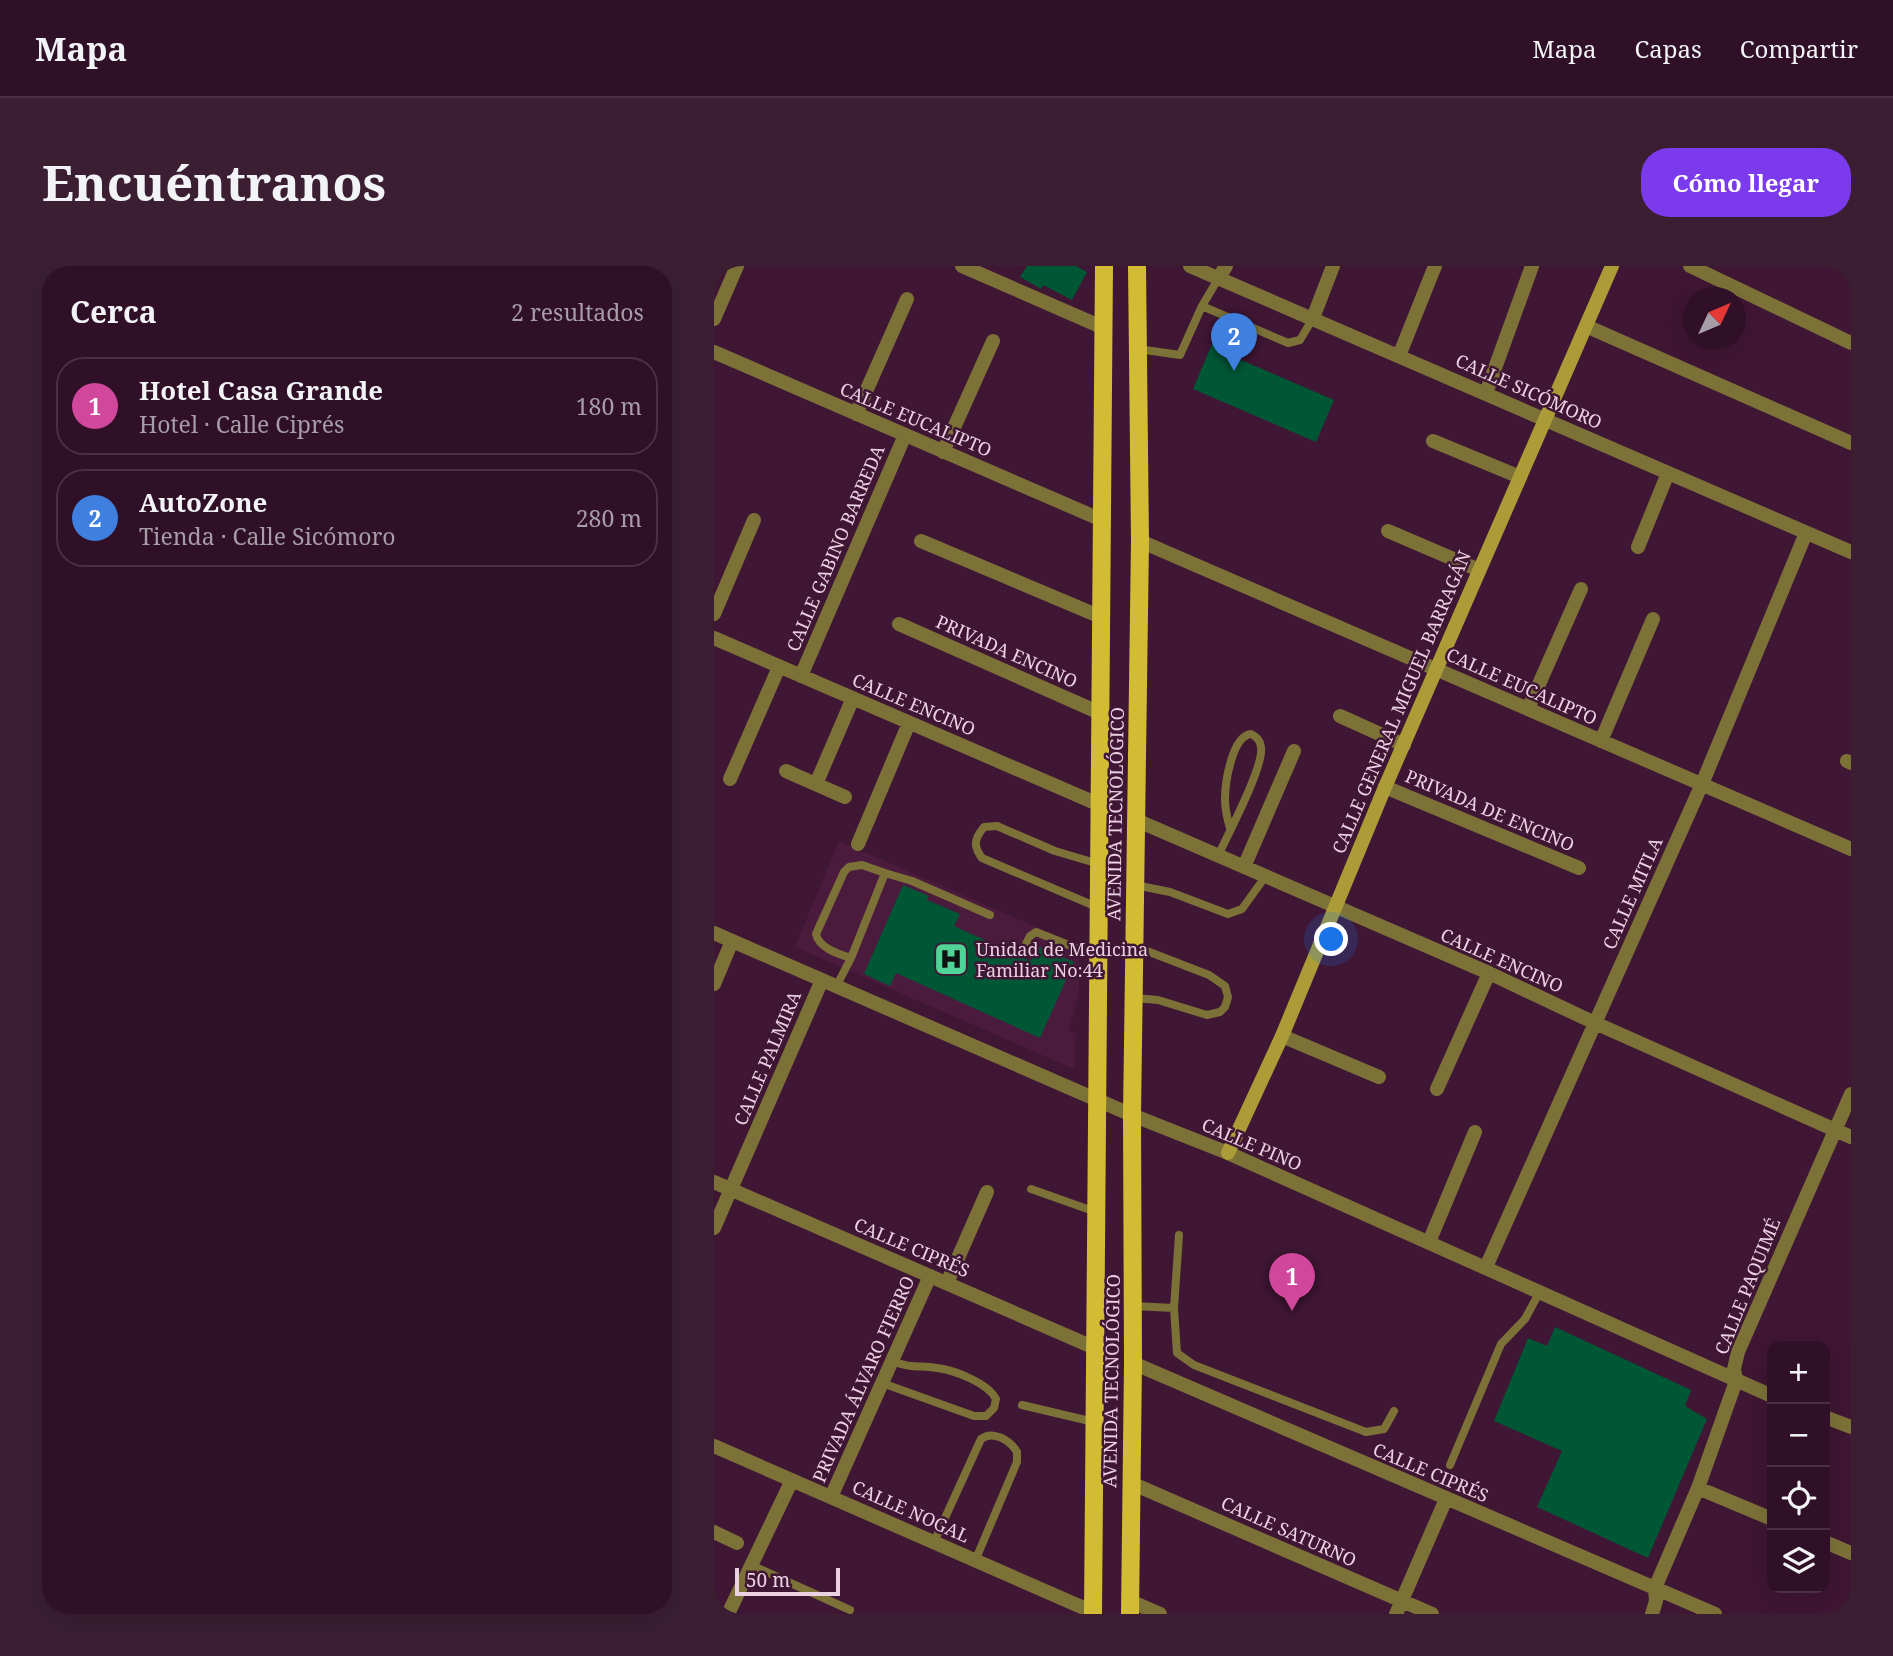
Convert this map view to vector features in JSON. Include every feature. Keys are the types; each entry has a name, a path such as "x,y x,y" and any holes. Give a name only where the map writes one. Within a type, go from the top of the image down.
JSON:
{"main road":[{"name":"AVENIDA TECNOLÓGICO","path":"1093,1613 1104,266"},
{"name":"AVENIDA TECNOLÓGICO","path":"1130,1607 1132,1115 1140,541 1137,266"},
{"name":"CALLE GENERAL MIGUEL BARRAGÁN","path":"1228,1153 1282,1036 1385,787 1612,266"}],"street":[{"path":"714,318 737,266"},
{"path":"962,266 1104,328"},
{"name":"CALLE SICÓMORO","path":"1190,266 1222,272 1313,318 1851,552"},
{"path":"1313,318 1333,266"},
{"path":"1399,356 1435,266"},
{"path":"1486,393 1532,266"},
{"path":"1690,266 1851,343"},
{"path":"856,414 907,299"},
{"path":"1586,326 1851,443"},
{"path":"943,452 993,341"},
{"name":"CALLE EUCALIPTO","path":"714,352 1102,520"},
{"name":"CALLE GABINO BARREDA","path":"801,676 905,435"},
{"path":"1433,441 1520,477"},
{"path":"1638,547 1668,473"},
{"path":"714,614 754,520"},
{"path":"1388,531 1479,570"},
{"name":"CALLE MITLA","path":"1486,1267 1702,784 1806,533"},
{"path":"921,541 1101,617"},
{"name":"CALLE EUCALIPTO","path":"1140,541 1851,849"},
{"path":"1528,709 1581,589"},
{"path":"1601,741 1653,619"},
{"name":"PRIVADA ENCINO","path":"899,624 1100,713"},
{"name":"CALLE ENCINO","path":"714,638 1100,805"},
{"path":"730,779 779,667"},
{"path":"816,785 853,698"},
{"path":"1340,716 1404,745"},
{"path":"858,844 909,723"},
{"path":"1244,867 1294,751"},
{"path":"786,772 845,797"},
{"name":"PRIVADA DE ENCINO","path":"1385,787 1580,868"},
{"name":"CALLE ENCINO","path":"1136,820 1489,973 1851,1137"},
{"name":"CALLE PINO","path":"714,933 1132,1115 1228,1153 1767,1394"},
{"path":"714,984 732,941"},
{"path":"1437,1089 1489,973"},
{"name":"CALLE PALMIRA","path":"714,1228 822,980"},
{"path":"1282,1036 1379,1077"},
{"name":"CALLE PAQUIMÉ","path":"1652,1614 1656,1601 1655,1588 1698,1488 1736,1381 1734,1369 1738,1352 1851,1094"},
{"path":"1429,1242 1475,1132"},
{"name":"CALLE CIPRÉS","path":"714,1182 1095,1348"},
{"path":"947,1283 987,1192"},
{"name":"PRIVADA ÁLVARO FIERRO","path":"831,1497 930,1276"},
{"name":"CALLE CIPRÉS","path":"1133,1363 1716,1614"},
{"path":"1830,1419 1851,1427"},
{"name":"CALLE NOGAL","path":"714,1446 1093,1613"},
{"path":"728,1614 792,1480"},
{"name":"CALLE SATURNO","path":"1131,1483 1399,1607 1432,1614"},
{"path":"1698,1488 1767,1518"},
{"path":"1399,1607 1446,1499"},
{"path":"714,1532 737,1543"},
{"path":"1830,1544 1851,1553"},
{"path":"1130,1607 1160,1614"}],"lane":[{"path":"1138,349 1180,355 1202,306 1222,272"},
{"path":"1202,306 1288,343 1300,340 1313,318"},
{"path":"1218,856 1230,828 1260,758 1260,741 1251,734 1242,737 1237,745 1228,776 1225,802 1230,828"},
{"path":"1099,864 1055,851 997,825 984,827 978,834 975,846 982,858 991,863 1099,908"},
{"path":"851,958 819,942 816,934 844,872 849,867 862,865 912,881 990,915"},
{"path":"836,987 851,958 885,873"},
{"path":"1135,885 1170,892 1228,914 1242,909 1265,877"},
{"path":"1025,946 1030,936 1036,932 1098,957"},
{"path":"1134,946 1209,975 1225,986 1228,997 1220,1012 1207,1015 1158,1000 1134,998"},
{"path":"1031,1189 1096,1212"},
{"path":"1179,1235 1174,1308 1177,1353 1194,1365 1366,1432 1384,1429 1394,1411"},
{"path":"1450,1465 1501,1344 1525,1319 1540,1291"},
{"path":"1133,1306 1174,1308"},
{"path":"882,1383 974,1416 986,1416 993,1408 996,1399 993,1392 973,1381 942,1368 913,1368 892,1361"},
{"path":"1022,1405 1095,1422"},
{"path":"934,1542 981,1439 992,1435 1006,1440 1015,1448 1017,1461 975,1560"},
{"path":"751,1565 850,1610"}],"shaded area":[{"name":"Unidad de Medicina Familiar No:44","path":"839,841 1080,946 1079,993 1069,1030 1076,1034 1074,1069 795,947"}],"building":[{"path":"1027,266 1076,266 1087,272 1072,300 1043,285 1041,289 1020,277"},
{"path":"1218,330 1227,354 1334,400 1316,442 1193,389"},
{"path":"903,885 929,896 927,900 960,914 954,926 1031,961 1037,946 1074,962 1040,1038 896,973 890,986 864,974"},
{"path":"1555,1327 1691,1390 1685,1406 1707,1419 1648,1558 1537,1507 1562,1451 1494,1421 1528,1338 1547,1346"}],"place":[{"name":"AutoZone","path":"1234,371"},
{"name":"Unidad de Medicina Familiar No:44","path":"951,959"},
{"name":"Hotel Casa Grande","path":"1292,1311"}]}
